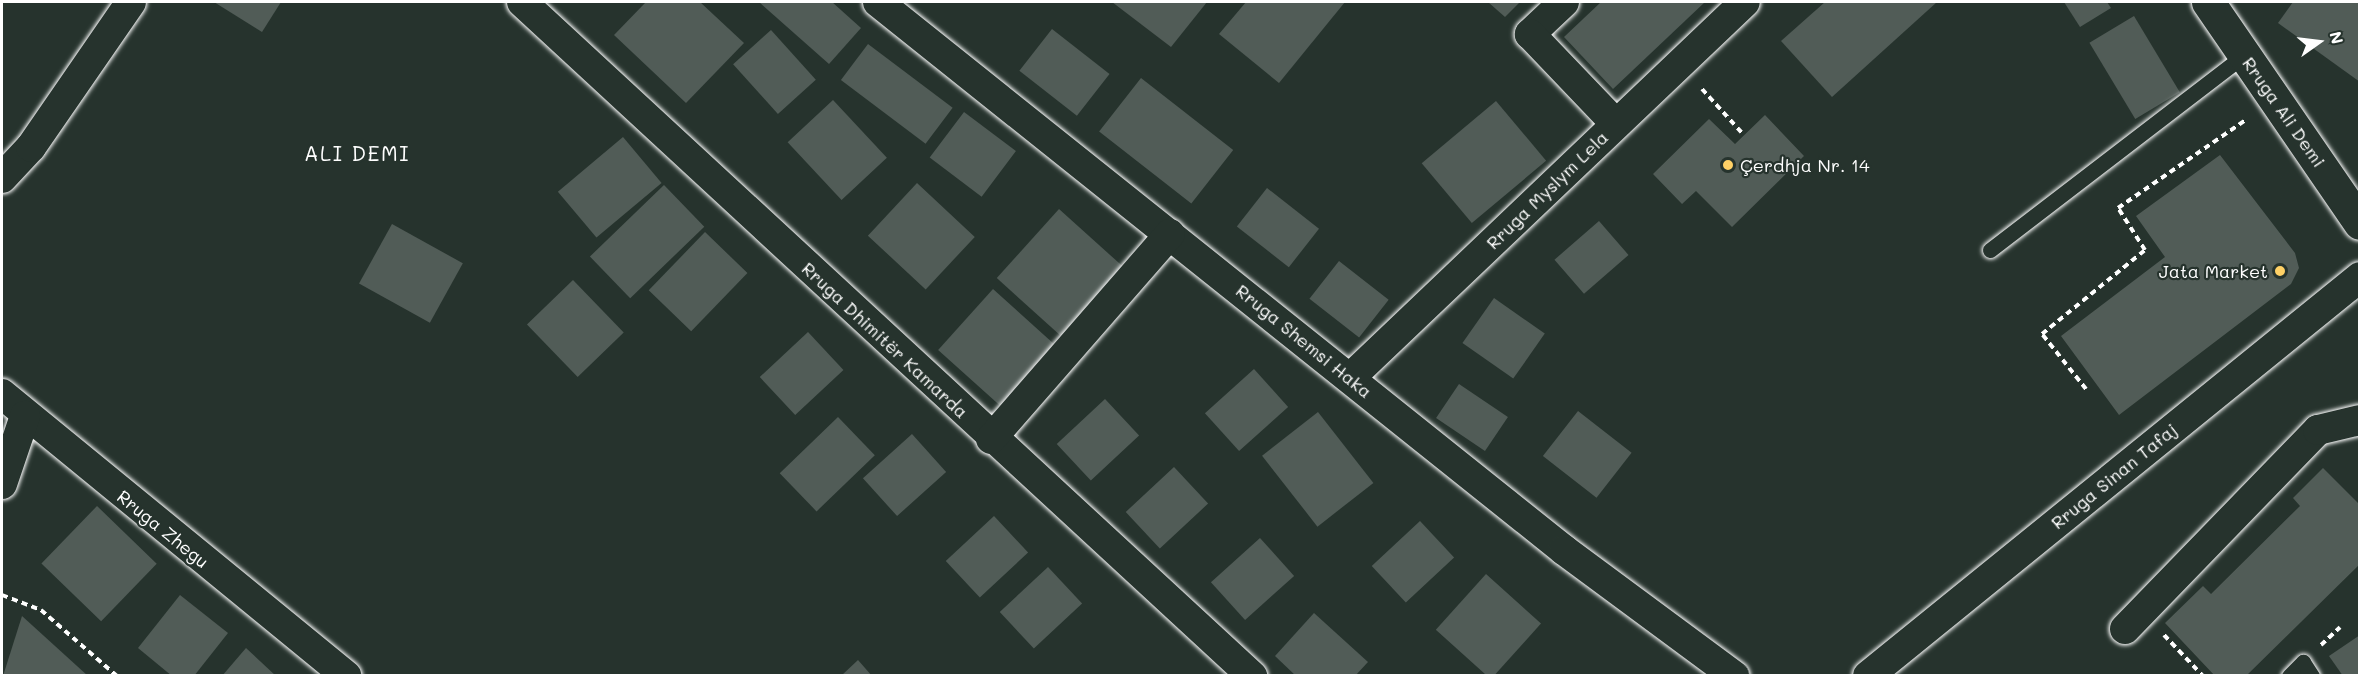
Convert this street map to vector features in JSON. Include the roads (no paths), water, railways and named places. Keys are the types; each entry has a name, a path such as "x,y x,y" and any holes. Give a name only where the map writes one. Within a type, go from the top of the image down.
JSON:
{"main road":[{"name":"Rruga Ali Demi","path":"2208,2 2360,223"}],"street":[{"path":"2,178 31,147 131,2"},
{"name":"Rruga Dhimitër Kamarda","path":"522,2 991,439 1252,675"},
{"name":"Rruga Shemsi Haka","path":"878,2 1564,550 1734,675"},
{"path":"1564,2 1530,34 1616,124"},
{"name":"Rruga Myslym Lela","path":"1350,378 1745,2"},
{"path":"991,439 1170,234"},
{"name":"Rruga Sinan Tafaj","path":"1868,675 2360,277"},
{"name":"Rruga Zhegu","path":"2,394 25,416 329,671"},
{"path":"2,484 25,416"},
{"path":"2133,620 2319,430 2360,420"}],"lane":[{"path":"1990,250 2244,55"},
{"path":"2289,675 2303,662 2312,675"}],"place":[{"name":"Çerdhja Nr. 14","path":"1728,165"},
{"name":"Jata Market","path":"2280,271"}],"district":[{"name":"ALI DEMI","path":"357,153"}]}
